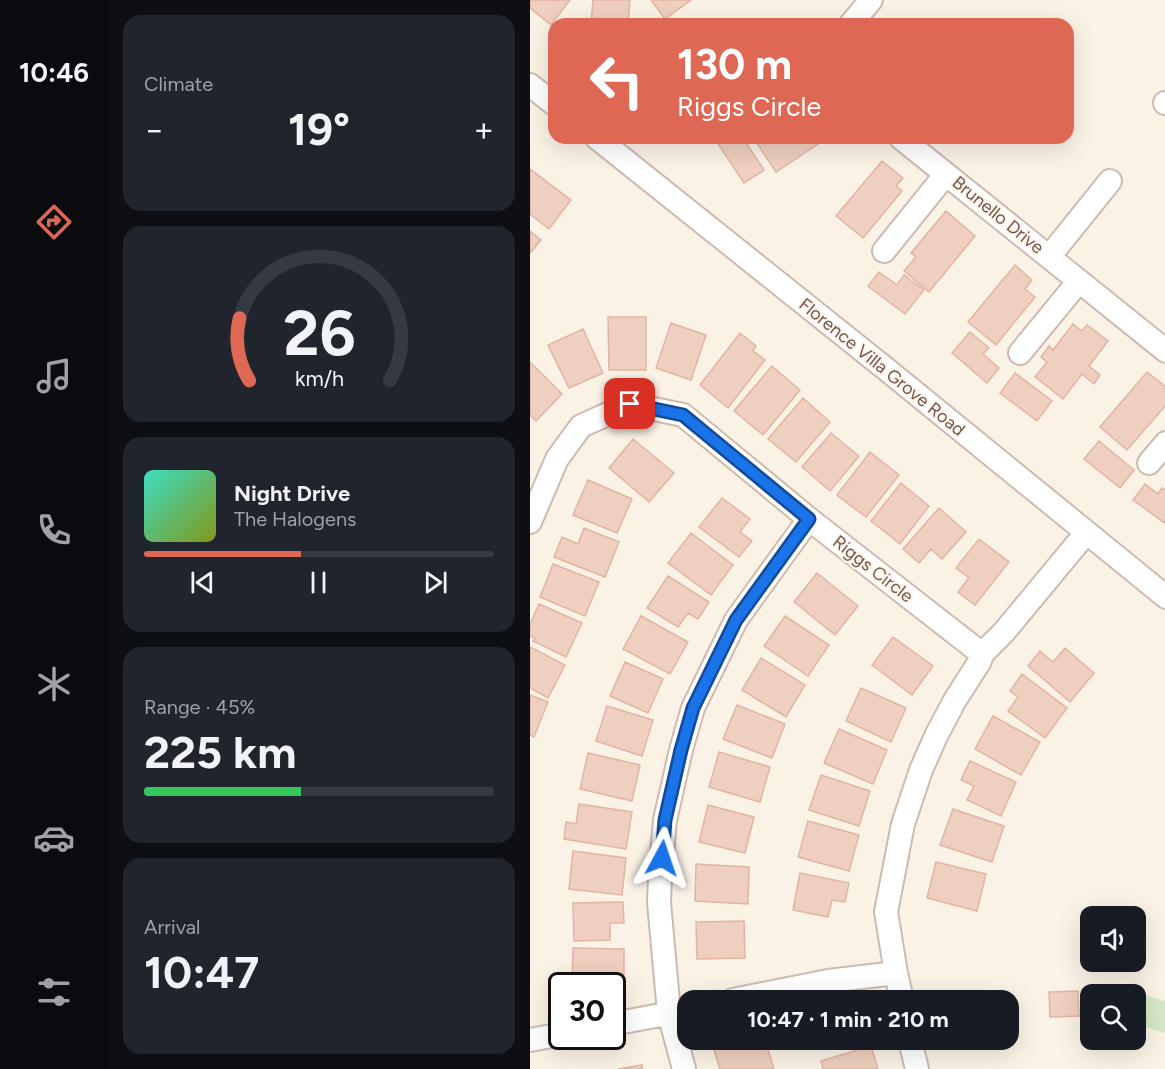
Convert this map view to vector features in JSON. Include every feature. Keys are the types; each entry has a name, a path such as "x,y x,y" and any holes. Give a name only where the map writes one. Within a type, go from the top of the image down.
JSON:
{"street":[{"path":"856,18 871,0"},
{"name":"Florence Villa Grove Road","path":"605,144 1166,597"},
{"name":"Brunello Drive","path":"914,144 946,174 1166,351"},
{"name":"Brunello Drive","path":"884,251 946,174"},
{"name":"Brunello Drive","path":"1049,256 1110,181"},
{"path":"1020,353 1079,281"},
{"name":"Riggs Circle","path":"530,522 557,459 581,426 630,404 683,415 809,519 982,654"},
{"path":"1149,463 1166,443"},
{"path":"677,1006 659,902 665,820 681,750 693,708 736,620 809,519"},
{"path":"900,990 886,912 903,824 921,770 936,736 982,654 1004,632 1086,533"},
{"path":"783,990 828,981 896,974"},
{"path":"626,1021 677,1012"},
{"path":"530,1040 548,1037"},
{"path":"682,1050 684,1069"},
{"path":"912,1050 917,1069"}],"green space":[{"path":"1146,995 1165,1001 1165,1033 1146,1027"}],"building":[{"path":"530,0 570,0 556,18 548,18 548,23 530,8"},
{"path":"593,0 630,0 628,18 592,18"},
{"path":"651,0 691,0 666,18"},
{"path":"718,144 747,144 764,170 744,183"},
{"path":"757,144 818,144 776,172"},
{"path":"882,161 903,178 896,186 902,191 863,238 836,216"},
{"path":"530,169 571,200 549,229 530,214"},
{"path":"946,211 975,236 929,292 904,271 916,257 911,253"},
{"path":"530,231 541,240 530,253"},
{"path":"1015,265 1032,280 1025,289 1035,297 996,345 968,322"},
{"path":"879,272 897,285 904,275 924,290 905,314 868,286"},
{"path":"608,317 646,317 646,370 609,370"},
{"path":"671,323 706,335 691,380 656,368"},
{"path":"1073,324 1082,331 1087,325 1108,341 1089,366 1100,375 1094,384 1082,374 1063,399 1035,377 1047,362 1041,357 1049,346 1053,350"},
{"path":"583,329 603,373 569,388 548,345"},
{"path":"970,332 989,348 983,354 999,368 987,383 952,353"},
{"path":"740,333 756,346 753,351 765,360 728,408 700,385"},
{"path":"530,362 562,394 536,421 530,415"},
{"path":"772,366 800,390 763,435 734,411"},
{"path":"1147,372 1166,387 1166,405 1127,450 1100,427"},
{"path":"1015,373 1052,401 1037,421 1000,393"},
{"path":"803,398 830,422 796,462 768,439"},
{"path":"831,433 859,456 830,491 802,467"},
{"path":"633,439 674,473 649,502 609,468"},
{"path":"1099,441 1134,470 1120,488 1084,459"},
{"path":"870,452 899,475 866,517 837,495"},
{"path":"588,480 632,499 617,533 573,515"},
{"path":"901,483 929,506 900,544 871,521"},
{"path":"1145,484 1158,494 1162,488 1166,490 1166,524 1133,500"},
{"path":"722,498 750,519 740,532 752,541 739,557 699,527"},
{"path":"939,508 966,532 942,559 931,549 919,563 903,549"},
{"path":"584,528 619,542 605,577 554,557 562,537 578,544"},
{"path":"691,533 733,565 711,595 668,563"},
{"path":"979,539 1009,562 975,605 958,592 969,578 956,568"},
{"path":"553,564 599,582 585,616 540,597"},
{"path":"817,573 858,606 835,635 794,602"},
{"path":"668,576 709,602 698,619 688,613 678,627 647,608"},
{"path":"539,604 582,623 566,657 533,641 535,638 530,636 530,624"},
{"path":"641,616 688,642 670,674 623,649"},
{"path":"785,616 829,645 808,676 764,646"},
{"path":"893,637 933,666 912,695 872,665"},
{"path":"530,647 565,665 548,698 530,688"},
{"path":"1065,648 1094,673 1070,702 1028,666 1040,651 1053,662"},
{"path":"761,658 805,685 786,717 742,690"},
{"path":"625,662 663,679 648,713 610,696"},
{"path":"1022,674 1067,708 1045,738 1008,711 1018,697 1010,691"},
{"path":"861,688 906,708 891,742 846,721"},
{"path":"530,695 548,702 534,737 530,735"},
{"path":"737,705 785,724 772,758 723,739"},
{"path":"607,706 653,720 642,756 596,741"},
{"path":"993,716 1040,742 1021,775 975,749"},
{"path":"839,729 887,750 873,784 824,763"},
{"path":"719,752 770,767 760,802 709,787"},
{"path":"588,753 640,765 632,801 580,789"},
{"path":"970,761 1016,782 1001,816 967,800 974,786 961,780"},
{"path":"821,775 870,791 859,826 809,810"},
{"path":"579,804 632,812 626,849 564,839 566,822 576,824"},
{"path":"708,805 754,817 745,853 699,842"},
{"path":"953,809 1004,826 992,862 940,845"},
{"path":"808,821 859,835 849,871 798,857"},
{"path":"573,851 626,858 622,895 569,889"},
{"path":"936,862 986,874 977,911 927,898"},
{"path":"696,864 749,867 748,904 695,901"},
{"path":"800,873 849,883 845,902 832,900 828,917 793,910"},
{"path":"623,902 624,923 610,923 610,940 574,941 573,903"},
{"path":"744,921 745,958 697,959 696,922"},
{"path":"573,948 624,949 624,972 572,972"},
{"path":"1078,991 1079,1016 1050,1017 1049,992"},
{"path":"714,1050 768,1050 774,1069 720,1069"},
{"path":"858,1050 872,1050 878,1069 823,1069 821,1061"},
{"path":"642,1065 642,1069 618,1069"}],"route":[{"path":"630,404 683,415 809,519 736,620 693,708 665,820 662,858"}]}
